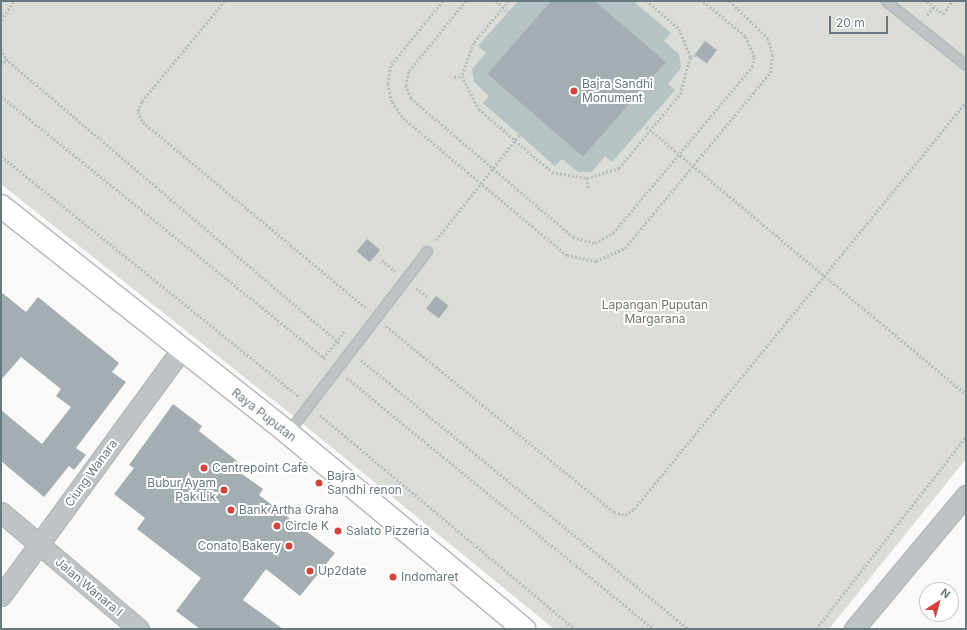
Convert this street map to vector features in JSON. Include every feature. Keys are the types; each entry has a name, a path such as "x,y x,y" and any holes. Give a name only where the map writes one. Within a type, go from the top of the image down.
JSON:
{"main road":[{"name":"Raya Puputan","path":"1,206 181,350 288,432 524,629"}],"street":[{"name":"Ciung Wanara","path":"1,596 181,350"},
{"path":"854,629 966,495"},
{"name":"Jalan Wanara I","path":"1,512 38,545 139,629"}],"lane":[{"path":"886,1 966,65"},
{"path":"288,432 427,251"}],"path":[{"path":"1,20 14,1"},
{"path":"225,1 142,102 138,112 143,122 376,317 614,512 625,515 634,509 966,102"},
{"path":"443,1 401,51 391,66 388,84 392,102 403,118 480,184 568,255 596,261 625,248 694,167 770,73 772,56 768,39 729,1"},
{"path":"466,1 416,60 406,85 419,108 573,237 595,243 614,233 746,76 754,57 745,36 702,1"},
{"path":"496,1 527,28"},
{"path":"509,1 474,43 462,76 479,109 552,172 587,178 619,168 680,94 690,57 678,28 646,1"},
{"path":"618,21 635,1"},
{"path":"927,1 943,14 952,1"},
{"path":"1,49 6,59 350,351 688,629"},
{"path":"690,57 696,55"},
{"path":"1,66 6,59"},
{"path":"454,77 462,76"},
{"path":"625,109 966,394"},
{"path":"427,251 535,115"},
{"path":"1,156 308,404 575,629"},
{"path":"587,178 588,188"},
{"path":"816,629 966,436"}],"green space":[{"name":"Lapangan Puputan Margarana","path":"1,1 966,1 966,459 829,629 554,629 297,419 1,184"}],"shaded area":[{"path":"518,1 551,1 487,74 583,157 666,62 595,1 633,1 671,33 664,41 679,54 681,68 668,84 675,90 612,162 605,156 592,172 578,172 562,159 555,166 483,103 489,96 474,82 472,69 486,53 478,46"}],"building":[{"name":"Bajra Sandhi Monument","path":"551,1 595,1 666,62 583,157 487,74"},
{"path":"705,41 717,50 707,64 695,55"},
{"path":"367,239 380,250 370,262 357,251"},
{"path":"1,292 26,312 38,297 119,363 112,372 126,382 76,448 86,455 74,470 69,466 44,497 1,461 1,410 42,444 71,407 56,396 61,389 21,357 1,380"},
{"path":"436,296 449,306 439,318 426,309"},
{"path":"173,404 202,426 199,431 246,468 242,474 263,489 259,495 335,553 300,596 266,569 243,600 283,629 200,629 176,611 201,578 137,529 145,518 114,494 134,468 129,465"}],"place":[{"name":"Bajra Sandhi Monument","path":"574,91"},
{"name":"Centrepoint Cafe","path":"204,468"},
{"name":"Bajra Sandhi renon","path":"319,483"},
{"name":"Bubur Ayam Pak Lik","path":"224,490"},
{"name":"Bank Artha Graha","path":"231,510"},
{"name":"Circle K","path":"277,526"},
{"name":"Salato Pizzeria","path":"338,531"},
{"name":"Conato Bakery","path":"289,546"},
{"name":"Up2date","path":"310,571"},
{"name":"Indomaret","path":"393,577"}]}
